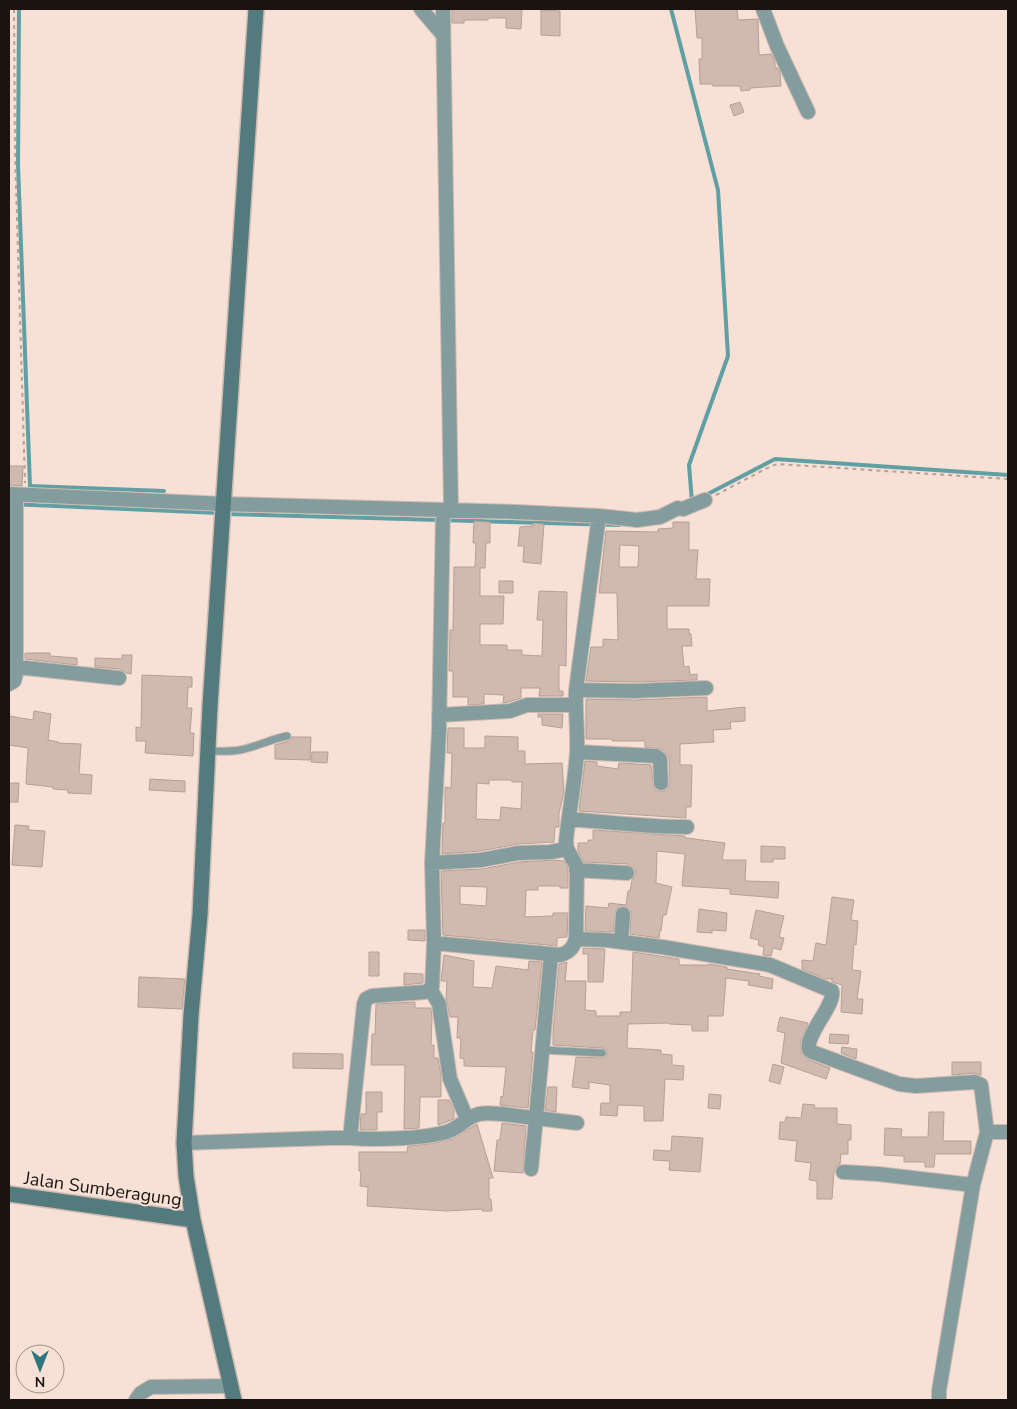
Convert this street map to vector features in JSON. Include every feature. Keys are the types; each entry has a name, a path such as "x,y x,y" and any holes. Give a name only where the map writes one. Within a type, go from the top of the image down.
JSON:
{"street":[{"path":"136,1400 141,1393 151,1387 232,1393 193,1220 186,1176 184,1142 256,9"},
{"path":"421,9 443,35"},
{"path":"442,9 445,515 439,731 432,863 434,943 433,985 431,990 439,1004 450,1079 467,1119"},
{"path":"763,9 777,46 808,112"},
{"path":"9,684 14,680 17,667 13,542 16,500 224,504 598,522 649,520 678,508 705,500"},
{"path":"434,943 551,955 567,953 574,945 576,939 576,863 567,849 566,841 577,752 576,690 598,522"},
{"path":"17,667 119,678"},
{"path":"576,690 634,691 706,688"},
{"path":"439,715 510,711 527,705 575,705"},
{"path":"577,752 656,756 662,764 661,783"},
{"path":"569,819 615,822 644,827 686,827"},
{"path":"432,863 481,860 511,854 567,849"},
{"path":"576,870 627,874"},
{"path":"621,942 623,914"},
{"path":"576,939 621,942 770,965 830,990 833,994 817,1024 808,1045 809,1050 899,1084 916,1086 978,1083 981,1089 987,1132 973,1185 939,1400"},
{"path":"531,1169 551,955"},
{"path":"350,1138 366,999 372,996 431,990"},
{"path":"184,1142 423,1137 452,1130 467,1119 479,1114 577,1123"},
{"path":"987,1132 1008,1132"},
{"path":"843,1172 973,1185"},
{"name":"Jalan Sumberagung","path":"9,1194 193,1220"}],"lane":[{"path":"208,750 228,752 240,750 268,740 287,736"},
{"path":"543,1050 602,1054"}],"path":[{"path":"14,9 16,500"},
{"path":"705,500 778,464 1008,479"}],"building":[{"path":"452,9 522,9 521,29 506,28 506,18 464,20 464,23 452,23"},
{"path":"695,9 737,9 738,20 758,19 759,55 771,54 775,61 775,68 778,68 780,72 781,86 750,88 750,90 741,91 740,86 700,84 699,59 702,59 702,38 697,38"},
{"path":"541,10 560,11 560,36 541,35"},
{"path":"740,102 744,112 734,116 730,105"},
{"path":"9,466 23,466 22,486 9,485"},
{"path":"474,521 490,522 490,543 486,543 485,568 480,568 480,596 504,596 503,624 480,624 480,645 507,645 507,650 522,650 522,655 542,656 543,620 537,620 539,591 567,592 566,666 559,665 559,691 563,691 563,696 539,696 540,688 521,688 521,698 503,703 504,695 484,694 484,704 468,705 468,697 453,697 453,671 449,671 450,630 453,630 454,567 475,567 476,543 473,543"},
{"path":"673,522 689,522 689,550 698,550 696,579 710,579 709,606 667,606 667,629 689,629 692,646 682,646 684,667 689,666 690,675 697,674 697,680 586,681 591,647 603,647 603,639 618,640 617,593 599,593 606,531 658,532 658,529 673,528","holes":["620,545 639,546 638,567 619,567"]},
{"path":"533,523 544,524 541,564 523,562 524,546 518,546 520,527 533,526"},
{"path":"499,581 513,581 513,593 499,593"},
{"path":"25,653 50,653 50,656 77,658 77,665 25,659"},
{"path":"122,655 132,655 131,674 120,669 95,667 95,658 122,659"},
{"path":"142,675 192,677 192,687 188,687 187,708 192,708 190,733 194,733 193,756 145,753 146,741 136,741 136,727 141,728"},
{"path":"707,697 707,711 745,707 745,721 730,722 731,729 713,730 714,742 680,744 680,765 692,765 691,807 686,807 686,818 579,811 585,761 597,762 597,766 618,769 619,763 651,765 654,788 657,791 665,791 670,783 669,758 661,749 645,747 645,741 586,739 586,699 634,700"},
{"path":"34,711 51,714 48,740 58,743 81,744 79,774 92,775 91,794 68,793 68,790 26,784 28,748 9,745 9,716 33,720"},
{"path":"538,714 563,714 562,728 542,725 542,717 538,717"},
{"path":"448,728 464,728 464,748 485,748 485,736 518,737 518,751 525,751 525,764 562,763 564,793 559,813 559,827 555,827 554,842 518,844 480,851 442,854 443,823 445,823 445,787 451,788 452,753 447,753","holes":["489,780 512,780 512,782 522,782 521,809 501,807 500,820 476,819 477,783 489,784"]},
{"path":"292,737 311,737 310,760 275,759 275,745 289,741"},
{"path":"312,752 328,752 327,763 311,762"},
{"path":"150,779 185,781 185,792 149,790"},
{"path":"9,783 19,783 18,802 9,802"},
{"path":"15,825 29,826 28,830 45,831 42,867 12,865"},
{"path":"593,830 685,836 685,838 725,843 722,860 746,860 745,881 779,882 778,898 730,894 730,889 682,886 685,854 657,851 656,883 672,887 666,915 663,915 659,938 630,934 631,911 624,905 619,906 616,910 613,932 585,931 586,906 608,908 609,903 626,905 628,891 630,891 632,880 636,874 635,869 628,864 584,862 578,851 578,843 588,843 588,840 593,840"},
{"path":"761,846 785,847 785,859 761,862"},
{"path":"564,861 568,868 568,888 538,886 538,890 526,890 525,917 553,916 553,913 568,913 567,937 557,938 557,946 443,935 441,871 482,869 519,862","holes":["460,886 487,887 486,906 460,904"]},
{"path":"832,897 854,900 851,920 858,921 852,970 861,971 857,999 863,999 862,1014 841,1012 842,985 832,982 832,979 825,979 802,969 802,960 813,961 816,943 826,945"},
{"path":"699,909 727,913 726,931 712,930 712,933 697,932"},
{"path":"756,910 784,916 779,937 784,938 781,950 773,948 771,956 763,955 764,947 758,945 759,940 750,938"},
{"path":"408,930 425,930 425,941 408,940"},
{"path":"583,948 605,949 603,982 588,982 588,954 583,954"},
{"path":"369,952 379,952 379,976 369,976"},
{"path":"633,952 679,959 679,965 709,964 760,974 759,976 773,979 772,989 748,985 749,981 726,978 723,1016 708,1016 708,1031 692,1031 692,1025 669,1023 628,1024 627,1048 661,1050 661,1054 672,1055 672,1065 684,1066 683,1080 665,1079 663,1121 644,1121 644,1106 618,1105 617,1116 600,1115 601,1103 610,1103 610,1085 589,1082 589,1089 572,1087 576,1057 604,1058 607,1055 606,1050 602,1048 553,1045 559,964 567,962 565,981 586,981 585,1010 596,1011 596,1016 620,1016 620,1012 631,1012"},
{"path":"444,955 474,961 474,987 492,988 496,966 528,970 529,961 542,962 535,1030 533,1030 528,1108 500,1105 501,1096 503,1097 506,1067 464,1066 464,1059 460,1058 461,1038 457,1038 458,1017 450,1017 446,998 447,981 441,981"},
{"path":"404,973 423,974 423,983 404,985"},
{"path":"139,977 185,979 182,1009 138,1007"},
{"path":"415,1002 415,1008 431,1008 431,1045 434,1045 434,1058 438,1058 441,1076 441,1097 420,1097 419,1128 404,1129 405,1065 371,1065 372,1034 375,1034 376,1004"},
{"path":"780,1017 808,1023 801,1041 801,1054 809,1060 830,1068 826,1079 781,1063 785,1033 777,1031"},
{"path":"830,1034 849,1035 848,1044 829,1043"},
{"path":"842,1047 857,1049 856,1059 841,1053"},
{"path":"293,1053 343,1054 343,1069 293,1068"},
{"path":"952,1062 981,1062 981,1075 974,1073 952,1075"},
{"path":"773,1064 784,1067 780,1084 769,1081"},
{"path":"548,1087 557,1087 556,1112 545,1110"},
{"path":"366,1092 382,1092 382,1112 377,1112 377,1130 360,1130 361,1114 366,1114"},
{"path":"709,1094 721,1095 720,1109 708,1108"},
{"path":"438,1100 449,1100 454,1110 454,1119 438,1125"},
{"path":"803,1104 815,1105 814,1108 837,1108 837,1124 851,1125 851,1140 848,1140 848,1154 841,1154 840,1164 834,1171 832,1199 817,1199 817,1181 809,1180 811,1163 795,1161 797,1141 779,1139 780,1122 785,1122 786,1117 801,1118"},
{"path":"929,1112 944,1112 943,1141 971,1141 971,1154 935,1154 934,1167 925,1167 925,1162 904,1162 904,1156 884,1155 885,1128 902,1129 901,1137 928,1137"},
{"path":"502,1123 526,1126 523,1173 494,1171 497,1140 500,1140"},
{"path":"477,1124 493,1178 489,1178 489,1199 491,1199 492,1211 482,1211 482,1209 446,1211 367,1206 368,1187 360,1186 359,1152 407,1152 408,1146 452,1139"},
{"path":"672,1136 703,1138 700,1172 669,1170 670,1161 653,1160 654,1150 671,1151"}],"waterway":[{"path":"19,9 18,165 30,486 164,491"},
{"path":"671,9 718,190 728,356 689,465 692,502"},
{"path":"704,496 775,459 1008,475"},
{"path":"9,504 219,513"},
{"path":"226,514 619,525"}]}
